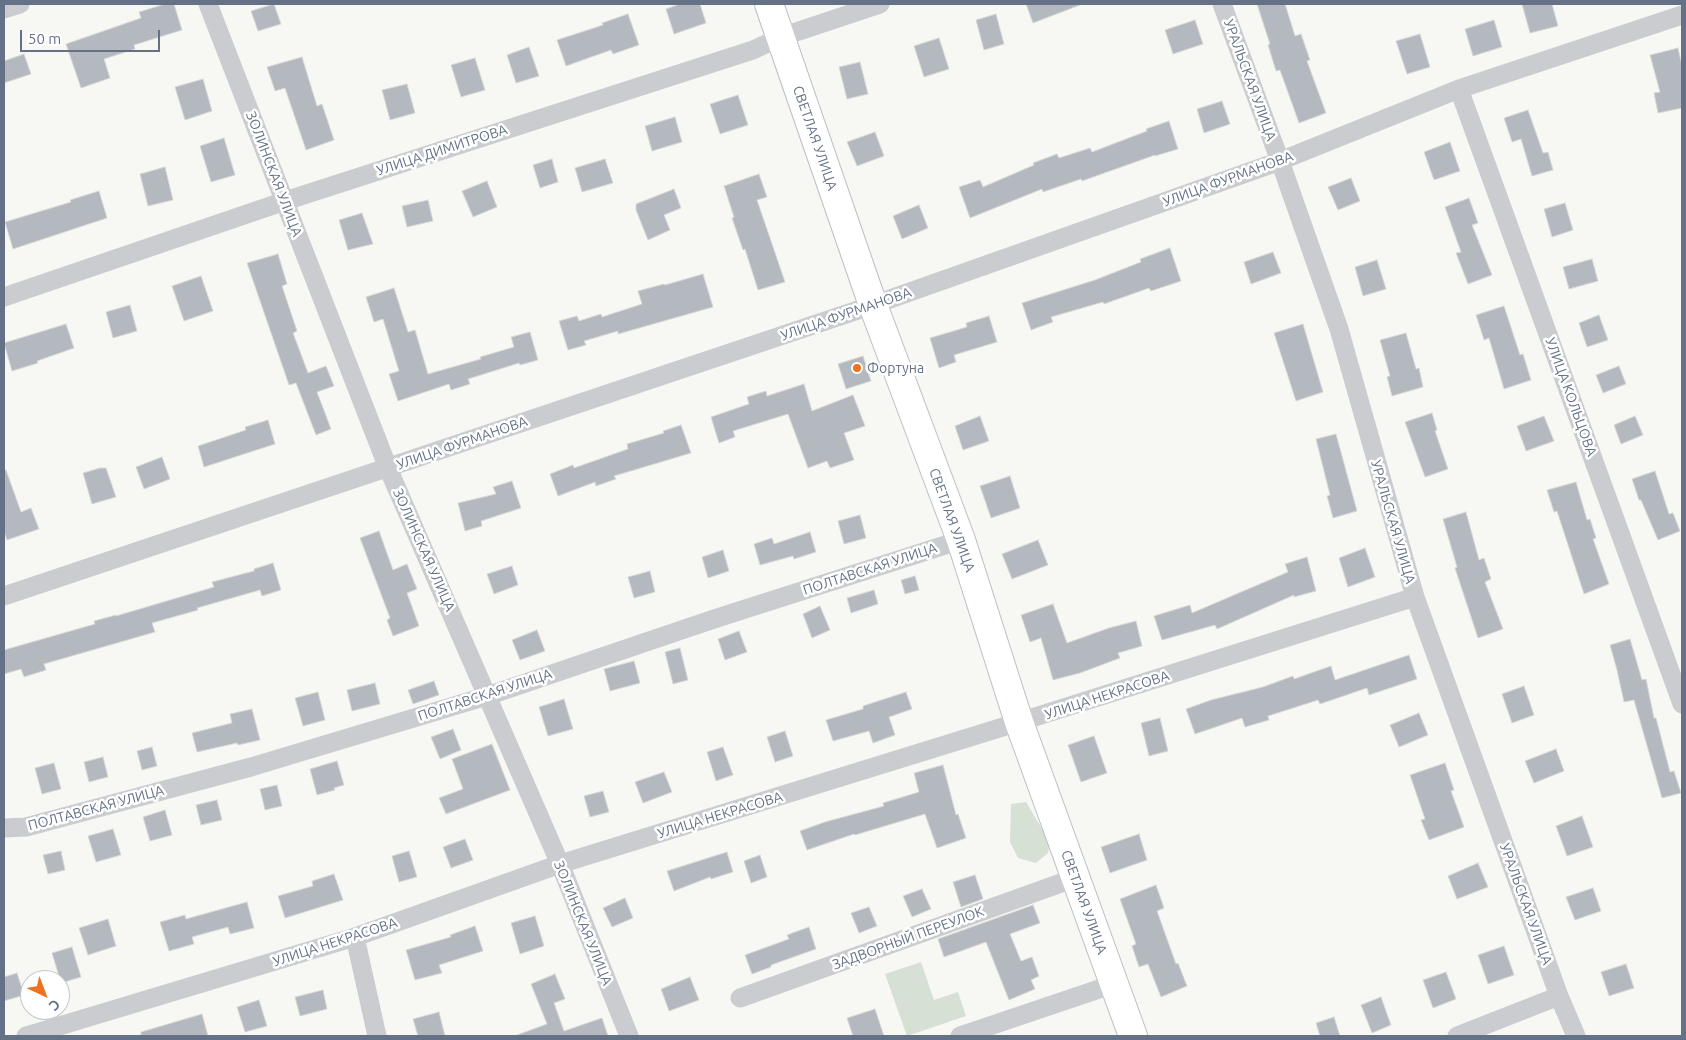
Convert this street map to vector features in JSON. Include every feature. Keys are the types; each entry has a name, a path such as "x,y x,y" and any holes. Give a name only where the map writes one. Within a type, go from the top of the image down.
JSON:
{"main road":[{"name":"СВЕТЛАЯ УЛИЦА","path":"769,4 873,305 960,540 1019,722 1133,1036"}],"street":[{"path":"4,9 20,4"},
{"name":"ЗОЛИНСКАЯ УЛИЦА","path":"208,4 388,468 560,864 629,1036"},
{"name":"УЛИЦА ДИМИТРОВА","path":"4,298 285,201 753,50 781,37 880,4"},
{"name":"УРАЛЬСКАЯ УЛИЦА","path":"1222,4 1339,329 1415,597 1559,996 1576,1036"},
{"name":"УЛИЦА ФУРМАНОВА","path":"4,596 873,305 1280,161 1459,89 1682,15"},
{"name":"УЛИЦА КОЛЬЦОВА","path":"1459,89 1682,704"},
{"name":"ПОЛТАВСКАЯ УЛИЦА","path":"4,828 26,827 251,767 487,696 714,619 960,540"},
{"name":"УЛИЦА НЕКРАСОВА","path":"26,1036 355,937 560,864 1415,597"},
{"name":"ЗАДВОРНЫЙ ПЕРЕУЛОК","path":"740,998 1075,878"},
{"path":"355,937 377,1036"},
{"path":"960,1036 1114,984"},
{"path":"1457,1036 1559,996"}],"shaded area":[{"path":"1026,802 1050,842 1048,853 1036,863 1018,858 1010,842 1011,804"},
{"path":"921,962 934,1000 958,992 966,1016 907,1036 885,974"}],"building":[{"path":"165,4 174,4 182,30 134,45 135,49 104,59 110,78 81,88 66,44 141,18 139,12"},
{"path":"274,4 281,24 258,31 251,11"},
{"path":"680,4 700,4 706,23 674,34 666,9"},
{"path":"1026,4 1080,4 1080,5 1033,23"},
{"path":"1257,4 1285,4 1295,36 1301,34 1310,60 1307,61 1326,113 1299,123 1280,70 1276,71 1268,45 1270,44"},
{"path":"1522,4 1552,4 1558,26 1530,33"},
{"path":"628,14 639,45 613,54 611,50 566,66 557,40 603,25 602,23"},
{"path":"996,14 1004,44 984,50 976,20"},
{"path":"1195,20 1203,44 1173,54 1165,30"},
{"path":"1494,20 1502,47 1473,56 1465,29"},
{"path":"1420,34 1430,67 1407,74 1396,41"},
{"path":"939,38 949,69 924,77 914,46"},
{"path":"529,47 539,76 516,83 507,55"},
{"path":"1678,48 1682,66 1682,108 1658,113 1654,93 1660,92 1650,55"},
{"path":"24,54 31,74 4,83 4,61"},
{"path":"302,57 317,106 322,104 334,140 306,150 285,88 275,91 267,67"},
{"path":"475,58 485,90 461,97 451,65"},
{"path":"860,62 868,94 847,99 839,67"},
{"path":"203,79 212,111 185,120 175,87"},
{"path":"407,84 415,113 390,120 382,90"},
{"path":"738,95 748,125 720,134 710,104"},
{"path":"1222,101 1230,124 1204,133 1197,109"},
{"path":"1528,110 1543,153 1548,152 1553,170 1532,176 1521,139 1512,142 1504,118"},
{"path":"675,117 682,142 652,151 645,126"},
{"path":"1169,121 1178,149 1155,155 1082,181 1081,179 1043,192 1042,189 970,218 959,187 980,180 983,187 1034,165 1033,163 1057,154 1059,158 1090,148 1092,152"},
{"path":"875,132 884,156 857,166 847,142"},
{"path":"224,138 235,175 211,182 200,146"},
{"path":"1450,142 1460,171 1434,180 1424,152"},
{"path":"552,159 558,182 540,188 533,165"},
{"path":"605,159 613,183 582,192 575,168"},
{"path":"165,167 173,200 148,206 140,174"},
{"path":"759,174 767,197 757,200 785,282 758,290 745,249 743,250 732,218 734,217 724,186"},
{"path":"1351,178 1360,201 1338,210 1328,187"},
{"path":"487,181 497,207 473,217 462,191"},
{"path":"674,189 681,208 664,215 670,230 648,240 636,210 636,204"},
{"path":"99,191 107,218 13,249 5,222 71,202 70,200"},
{"path":"1469,198 1478,223 1472,225 1492,275 1468,284 1456,253 1461,252 1445,207"},
{"path":"428,200 433,221 407,227 402,206"},
{"path":"1565,203 1573,230 1552,237 1544,209"},
{"path":"919,205 928,228 902,239 893,216"},
{"path":"362,213 373,244 348,250 339,220"},
{"path":"1170,248 1181,281 1151,291 1149,288 1104,304 1103,302 1051,317 1053,322 1031,330 1022,303 1095,280 1141,262 1140,259"},
{"path":"1273,252 1281,273 1251,284 1244,262"},
{"path":"278,254 287,284 282,286 297,331 293,333 308,373 326,366 334,386 317,392 331,429 316,435 296,383 289,385 247,263"},
{"path":"1592,259 1598,281 1569,289 1563,267"},
{"path":"1377,260 1386,289 1363,296 1355,267"},
{"path":"703,274 713,307 618,334 618,331 584,341 586,345 568,350 559,321 577,316 579,321 601,314 602,317 642,304 638,291"},
{"path":"201,276 213,311 184,321 172,286"},
{"path":"394,288 408,332 415,330 428,374 481,359 480,357 514,347 511,337 530,332 538,360 520,365 519,363 468,379 470,384 451,390 449,384 398,401 389,374 399,371 383,319 374,322 366,297"},
{"path":"130,305 137,331 113,338 106,312"},
{"path":"1504,306 1520,355 1523,354 1531,380 1504,389 1489,338 1484,340 1476,315"},
{"path":"1599,315 1608,340 1587,347 1579,323"},
{"path":"989,316 997,342 954,355 956,362 939,368 930,338 967,327 966,323"},
{"path":"66,324 74,348 37,361 38,363 12,371 4,343"},
{"path":"1303,324 1323,392 1296,401 1274,333"},
{"path":"1406,333 1416,369 1419,368 1423,387 1392,396 1387,377 1390,376 1380,340"},
{"path":"863,356 871,381 846,389 838,364"},
{"path":"1619,366 1626,384 1603,393 1596,375"},
{"path":"804,384 812,411 853,395 865,426 844,433 854,460 830,468 827,461 808,468 788,414 733,431 735,437 719,443 711,417 749,404 747,397 766,391 767,396"},
{"path":"1432,413 1437,430 1435,431 1448,469 1425,477 1405,422"},
{"path":"980,416 989,441 963,450 955,426"},
{"path":"1544,416 1554,441 1526,451 1517,426"},
{"path":"1635,416 1643,435 1621,444 1614,425"},
{"path":"268,420 275,444 204,467 198,446 246,430 245,427"},
{"path":"681,425 691,453 614,476 616,479 596,486 595,482 558,496 550,474 573,465 574,468 628,449 627,444 664,433 663,431"},
{"path":"1336,434 1357,511 1333,518 1327,496 1330,495 1316,439"},
{"path":"162,457 170,479 144,489 136,467"},
{"path":"106,468 116,497 92,504 83,473"},
{"path":"6,470 21,512 31,508 39,529 7,540 4,531 4,471"},
{"path":"1655,471 1669,514 1673,513 1680,531 1658,540 1641,500 1639,500 1632,479"},
{"path":"1010,476 1020,508 991,518 980,486"},
{"path":"512,481 521,508 481,521 482,526 465,531 458,503 496,494 493,487"},
{"path":"1576,482 1587,520 1590,519 1596,538 1593,539 1609,584 1584,594 1557,511 1554,512 1547,490"},
{"path":"1466,512 1479,560 1484,558 1491,579 1485,582 1503,629 1478,638 1455,568 1457,567 1443,519"},
{"path":"860,515 866,538 844,544 838,521"},
{"path":"379,531 393,570 407,564 417,589 407,593 419,626 393,636 387,620 390,618 360,538"},
{"path":"810,532 816,552 794,559 793,556 760,565 754,544 772,538 774,544"},
{"path":"1038,540 1048,565 1012,579 1002,554"},
{"path":"1365,548 1375,577 1348,587 1339,558"},
{"path":"723,550 729,571 708,578 702,557"},
{"path":"1307,557 1316,591 1294,597 1294,595 1217,629 1215,625 1162,640 1154,616 1190,605 1192,613 1288,572 1285,564"},
{"path":"273,563 281,590 262,596 260,590 152,623 155,632 44,664 46,670 24,677 21,669 4,674 4,650 95,624 94,621 214,587 212,582 254,571 254,569"},
{"path":"512,566 518,585 494,594 487,574"},
{"path":"650,571 655,592 634,598 628,577"},
{"path":"915,576 919,590 905,594 901,580"},
{"path":"874,590 878,604 851,613 847,598"},
{"path":"1053,604 1067,643 1109,628 1136,621 1142,646 1118,653 1120,658 1080,673 1053,680 1041,638 1030,642 1021,615"},
{"path":"820,606 830,630 812,638 803,614"},
{"path":"537,630 545,651 520,660 512,640"},
{"path":"739,631 747,652 725,660 718,639"},
{"path":"1630,639 1642,680 1646,679 1654,718 1656,718 1670,772 1674,771 1681,793 1662,798 1634,700 1624,702 1610,645"},
{"path":"680,648 688,680 673,684 665,652"},
{"path":"1409,655 1417,679 1369,695 1367,688 1320,704 1318,700 1268,716 1269,720 1245,727 1242,718 1195,734 1186,709 1211,700 1263,687 1293,676 1294,679 1331,666 1335,680"},
{"path":"634,661 640,683 610,691 604,669"},
{"path":"434,681 439,695 413,704 408,690"},
{"path":"375,683 380,704 352,711 347,690"},
{"path":"1524,686 1534,715 1512,723 1502,694"},
{"path":"318,692 325,720 303,726 295,698"},
{"path":"906,692 912,709 889,717 895,735 873,743 869,731 833,741 826,720 863,709 863,706"},
{"path":"564,699 573,729 548,736 539,707"},
{"path":"252,709 260,740 197,752 192,733 232,723 230,714"},
{"path":"1419,713 1428,735 1399,747 1390,725"},
{"path":"1160,718 1168,751 1149,756 1141,723"},
{"path":"453,729 461,750 440,759 431,737"},
{"path":"785,731 793,756 775,762 767,737"},
{"path":"1094,736 1107,773 1081,782 1068,745"},
{"path":"492,744 510,790 446,814 439,798 463,789 452,759"},
{"path":"152,747 157,766 142,770 137,751"},
{"path":"723,747 733,775 716,781 707,752"},
{"path":"1556,749 1564,771 1534,783 1525,761"},
{"path":"103,757 108,777 89,782 84,762"},
{"path":"337,761 344,785 334,788 335,790 317,795 310,769"},
{"path":"54,763 61,789 42,794 35,768"},
{"path":"1445,763 1454,790 1451,791 1464,827 1429,840 1421,820 1425,819 1410,775"},
{"path":"943,765 956,815 958,814 966,838 937,848 925,814 854,834 807,850 800,831 884,806 883,803 919,792 914,773"},
{"path":"664,772 672,792 643,803 635,782"},
{"path":"277,785 282,806 265,810 260,789"},
{"path":"603,791 609,812 590,817 584,796"},
{"path":"217,800 222,820 201,825 196,805"},
{"path":"165,810 172,835 150,841 143,817"},
{"path":"1582,816 1593,847 1567,856 1556,826"},
{"path":"113,829 121,855 96,862 88,836"},
{"path":"1139,834 1147,860 1110,873 1101,847"},
{"path":"465,839 473,860 451,868 443,847"},
{"path":"61,851 65,870 48,874 43,855"},
{"path":"409,851 417,877 399,882 392,856"},
{"path":"727,852 733,872 711,879 710,877 674,891 667,871"},
{"path":"760,855 767,877 751,883 744,861"},
{"path":"1478,863 1488,887 1457,899 1448,876"},
{"path":"334,874 343,900 285,918 278,896 313,886 312,881"},
{"path":"975,875 983,899 961,907 953,882"},
{"path":"1156,885 1164,908 1157,911 1176,964 1178,963 1187,986 1161,997 1148,964 1139,967 1132,946 1136,944 1120,899"},
{"path":"1593,888 1601,911 1575,920 1566,897"},
{"path":"922,889 931,909 912,917 903,896"},
{"path":"625,898 633,918 612,927 603,908"},
{"path":"247,902 254,928 230,934 228,927 192,937 194,944 169,951 160,922 185,915 186,919"},
{"path":"1033,905 1040,923 1010,934 1021,961 1032,957 1039,976 1031,980 1035,989 1009,1000 986,942 944,957 938,939"},
{"path":"869,907 877,926 859,933 851,913"},
{"path":"535,916 544,946 520,954 511,923"},
{"path":"108,919 116,946 88,955 79,928"},
{"path":"475,926 483,951 439,965 442,973 415,980 406,950 451,937 450,935"},
{"path":"809,927 816,949 752,974 745,955 789,939 787,935"},
{"path":"1504,946 1514,975 1488,984 1478,955"},
{"path":"72,947 81,977 70,980 70,970 57,970 52,953"},
{"path":"1626,964 1634,988 1609,996 1601,972"},
{"path":"1446,972 1456,999 1433,1008 1423,980"},
{"path":"17,973 20,982 20,996 4,1001 4,977"},
{"path":"555,974 565,999 554,1003 564,1031 602,1018 608,1036 517,1036 547,1024 531,984"},
{"path":"690,977 699,1000 669,1011 661,989"},
{"path":"323,990 327,1009 300,1016 295,997"},
{"path":"1381,997 1391,1025 1372,1033 1361,1005"},
{"path":"259,1000 267,1026 245,1032 237,1007"},
{"path":"875,1009 884,1036 853,1036 847,1018"},
{"path":"439,1012 445,1036 418,1036 413,1019"},
{"path":"202,1014 208,1036 141,1036 141,1032"},
{"path":"1334,1017 1340,1036 1320,1036 1316,1023"}],"place":[{"name":"Фортуна","path":"857,368"}]}
